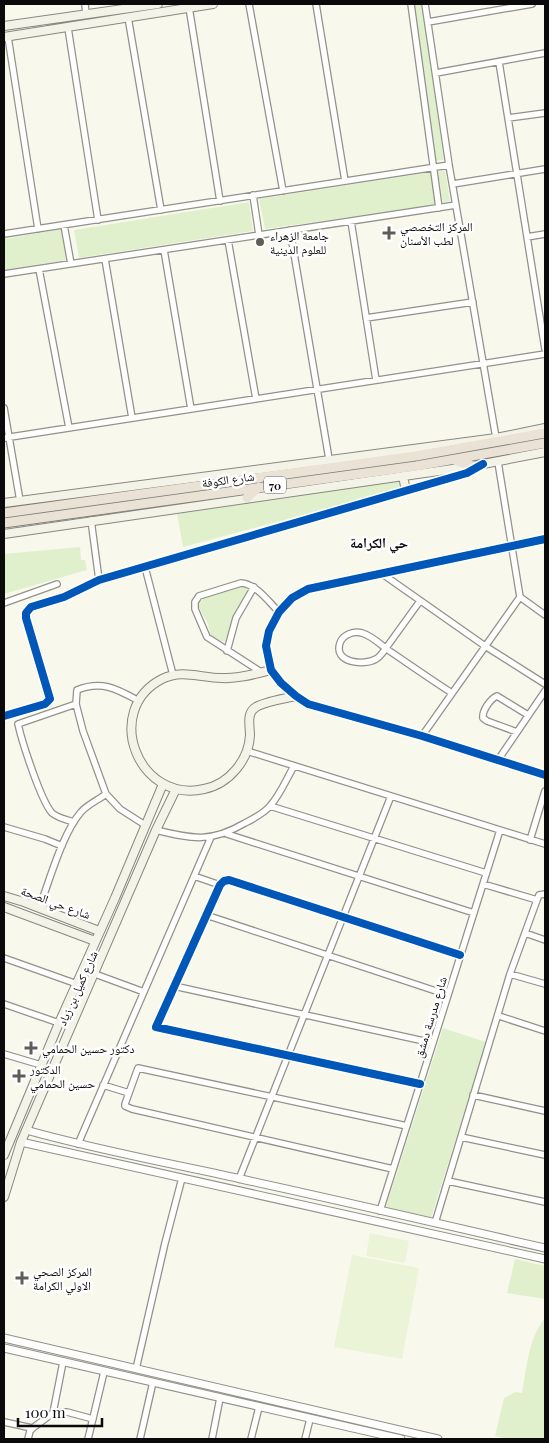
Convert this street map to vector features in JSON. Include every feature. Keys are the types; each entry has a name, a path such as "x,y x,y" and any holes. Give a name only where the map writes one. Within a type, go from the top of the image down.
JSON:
{"highway":[{"name":"شارع الكوفة","path":"4,513 259,473 416,456 545,433"},
{"name":"شارع الكوفة","path":"4,523 451,460 545,443"},
{"path":"400,450 416,456"},
{"path":"451,460 473,466"},
{"path":"247,498 259,487"}],"main road":[{"path":"4,26 158,4"},
{"path":"6,37 213,4"},
{"path":"44,20 42,26 47,30"},
{"path":"30,22 35,26 32,32"},
{"path":"4,503 259,473 329,459 496,438 545,428"},
{"path":"4,534 473,466 545,452"},
{"path":"403,476 406,491"},
{"path":"270,670 233,678 193,674 173,675 149,689 139,701 133,716 131,732 133,748 140,762 150,775 163,784 176,789 191,791 219,784 231,775 247,751 250,735 249,720 255,707 296,696"},
{"name":"شارع كميل بن زياد","path":"4,1155 94,941 163,784"},
{"name":"شارع كميل بن زياد","path":"4,1197 6,1181 26,1130 156,830 176,789"},
{"path":"122,880 125,886 133,886"},
{"path":"4,907 10,904 6,897"},
{"name":"شارع حي الصحة","path":"6,897 100,930"},
{"path":"114,898 120,897 125,905"},
{"path":"20,912 17,908 18,904 24,902"},
{"name":"شارع حي الصحة","path":"4,907 94,941"}],"street":[{"path":"85,4 86,14"},
{"path":"249,4 283,191"},
{"path":"316,4 346,181"},
{"path":"411,4 439,208"},
{"path":"426,4 449,165 496,438"},
{"path":"428,22 532,4"},
{"path":"189,7 220,201"},
{"path":"128,17 161,210"},
{"path":"68,28 98,220"},
{"path":"6,37 38,229"},
{"path":"436,73 545,53"},
{"path":"499,62 545,349"},
{"path":"508,118 545,113"},
{"path":"4,234 449,165"},
{"path":"453,184 545,169"},
{"path":"253,196 259,235"},
{"path":"4,274 456,205"},
{"path":"351,221 376,380"},
{"path":"64,225 71,264"},
{"path":"290,230 329,459"},
{"path":"527,237 545,234"},
{"path":"228,240 256,399"},
{"path":"164,250 191,409"},
{"path":"105,259 132,418"},
{"path":"39,269 69,428"},
{"path":"537,297 545,295"},
{"path":"366,318 473,302"},
{"path":"6,438 545,354"},
{"path":"4,408 6,438 20,501"},
{"path":"422,736 520,597 498,462"},
{"path":"4,716 45,704 50,699 26,618 27,610 31,607 64,597 99,580 467,473 483,464"},
{"path":"92,520 99,580"},
{"path":"545,539 308,589 292,598 278,612 269,631 266,646 270,670 281,683 308,704 422,736 545,775"},
{"path":"145,567 173,675"},
{"path":"381,573 485,646 545,684"},
{"path":"261,672 207,637 195,609 195,602 199,596 241,583 254,587 278,612"},
{"path":"4,603 57,584"},
{"path":"227,651 236,618 254,587"},
{"path":"520,597 545,615"},
{"path":"420,601 386,648 375,660 359,663 346,660 342,656 339,647 342,638 359,632 369,636 386,648 452,693"},
{"path":"139,701 116,688 88,685 77,690 76,704 83,731 106,794 120,809 145,825"},
{"path":"498,760 545,691"},
{"path":"517,732 486,721 482,713 493,697 497,696 528,715"},
{"path":"74,822 53,814 46,804 21,738 18,724 76,704"},
{"path":"247,751 545,844"},
{"path":"156,830 187,838 227,834 252,820 270,806 294,766"},
{"path":"530,840 545,791"},
{"path":"39,908 62,846 74,822 82,811 106,794"},
{"path":"239,1179 391,796"},
{"path":"270,806 486,874"},
{"path":"4,827 62,846"},
{"name":"شارع مدرسة دمشق","path":"380,1211 500,830"},
{"path":"227,834 474,914"},
{"path":"78,1144 211,837"},
{"path":"194,876 220,885"},
{"path":"420,1084 156,1027 206,915 220,885 224,881 229,880 460,955"},
{"path":"483,884 536,900"},
{"path":"435,1223 473,1095 499,1016 510,974 536,900 539,895 545,894"},
{"path":"206,915 448,995"},
{"path":"525,933 545,940"},
{"path":"4,958 76,984"},
{"path":"95,974 144,992"},
{"path":"510,974 545,984"},
{"path":"174,986 433,1043"},
{"path":"4,1004 59,1023"},
{"path":"499,1016 545,1030"},
{"path":"4,1054 41,1065"},
{"path":"393,1169 128,1108 125,1104 138,1068 407,1126"},
{"path":"103,1085 129,1093"},
{"path":"473,1095 545,1111"},
{"path":"26,1130 78,1144 545,1248"},
{"path":"462,1137 545,1155"},
{"path":"21,1142 545,1259"},
{"path":"136,1369 184,1168"},
{"path":"448,1181 545,1202"},
{"path":"508,1251 513,1247 512,1241"},
{"path":"525,1254 524,1248 528,1244"},
{"path":"4,1338 438,1439"},
{"path":"4,1348 398,1439"},
{"path":"53,1413 63,1362"},
{"path":"88,1439 104,1372"},
{"path":"140,1439 153,1382"},
{"path":"212,1439 220,1398"},
{"path":"278,1412 281,1406 279,1402"},
{"path":"292,1415 291,1410 294,1406"},
{"path":"251,1439 259,1407"},
{"path":"28,1439 32,1428 53,1413 67,1412 93,1419"},
{"path":"306,1439 310,1419"},
{"path":"4,1422 32,1428"},
{"path":"379,1434 381,1431 380,1426"},
{"path":"396,1429 394,1434 398,1439"}],"green space":[{"path":"414,4 422,4 444,160 436,161"},
{"path":"445,170 450,201 443,202 438,172"},
{"path":"431,172 436,205 265,229 259,199"},
{"path":"249,202 253,231 79,258 74,230"},
{"path":"61,229 66,260 4,270 4,239"},
{"path":"400,479 401,489 183,547 177,514"},
{"path":"80,547 81,560 85,560 87,570 4,594 4,554"},
{"path":"241,585 249,590 232,619 227,642 218,640 210,634 208,624 199,608 199,603 204,598"},
{"path":"443,1028 486,1042 431,1218 386,1207"},
{"path":"370,1233 409,1241 405,1263 366,1256"},
{"path":"352,1255 419,1268 402,1359 334,1347"},
{"path":"515,1259 545,1266 545,1299 507,1293"},
{"path":"545,1318 545,1439 508,1439 495,1436 504,1398 515,1392 522,1393 532,1344 539,1326"}],"cycle path":[{"path":"4,716 45,704 50,699 26,618 26,613 31,607 64,597 99,580 467,473 483,464"},
{"path":"545,539 308,589 292,598 279,612 269,631 266,646 271,670 281,683 308,704 422,736 545,775"},
{"path":"420,1084 156,1027 220,885 224,881 229,880 460,955"}],"place":[{"name":"المركز التخصصي لطب الأسنان","path":"389,233"},
{"name":"جامعة الزهراء للعلوم الدينية","path":"260,242"},
{"name":"دكتور حسين الحمامي","path":"31,1048"},
{"name":"الدكتور حسين الحمامي","path":"19,1076"},
{"name":"المركز الصحي الاولي الكرامة","path":"22,1278"}],"district":[{"name":"حي الكرامة","path":"379,542"}]}
